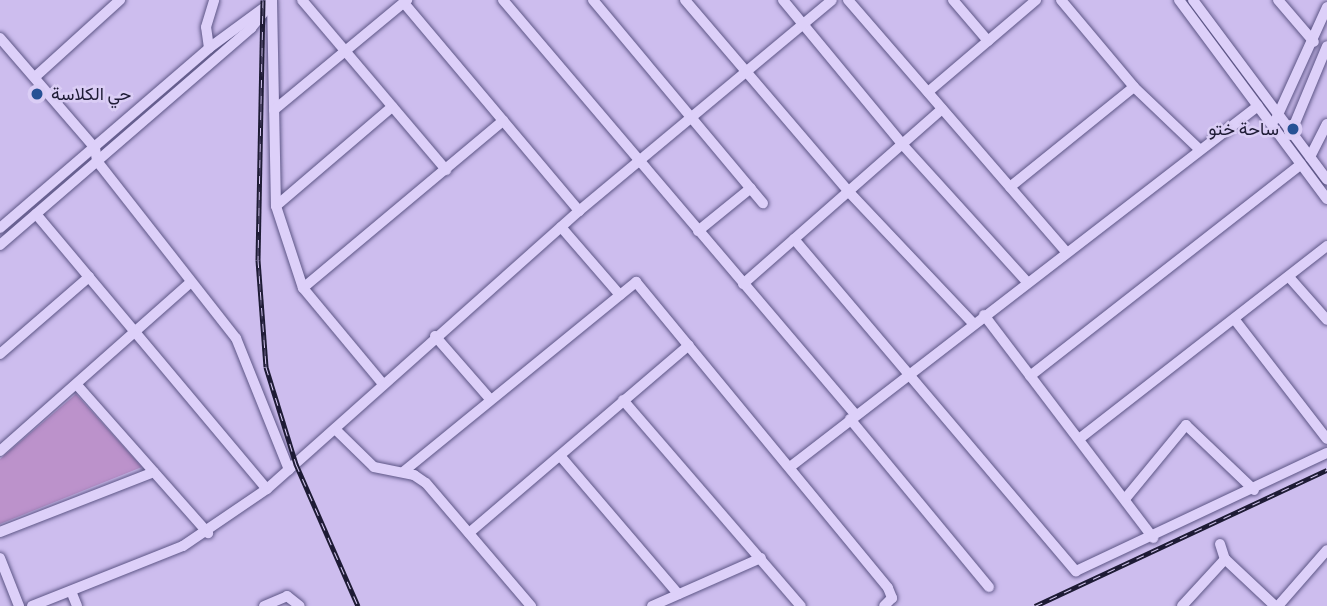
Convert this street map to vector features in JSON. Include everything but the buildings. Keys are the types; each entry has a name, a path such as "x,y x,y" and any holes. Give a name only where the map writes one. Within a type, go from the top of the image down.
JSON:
{"street":[{"path":"35,77 120,0"},
{"path":"209,48 206,26 214,0"},
{"path":"302,0 446,170"},
{"path":"521,0 507,4 853,417 989,587"},
{"path":"593,0 763,203"},
{"path":"783,0 902,144 1027,282"},
{"path":"32,606 208,533 268,489 435,336 579,211 831,0"},
{"path":"848,0 1066,252"},
{"path":"953,0 988,41"},
{"path":"928,92 1036,0"},
{"path":"1061,0 1134,87 1148,95 1199,149"},
{"path":"1179,0 1287,145 1327,180"},
{"path":"1193,0 1291,131 1327,198"},
{"path":"1278,0 1314,42"},
{"path":"0,228 209,48 273,1"},
{"path":"273,1 276,206 303,288 383,384"},
{"path":"0,245 251,28 273,1"},
{"path":"274,110 406,1 579,211"},
{"path":"688,1 744,73 848,191 973,323"},
{"path":"1273,126 1314,42 1327,6"},
{"path":"0,38 95,148 97,161 240,345 289,470"},
{"path":"1287,145 1327,46"},
{"path":"1010,187 1134,87"},
{"path":"790,467 973,323 1258,106"},
{"path":"276,206 393,107"},
{"path":"743,284 942,109"},
{"path":"303,288 503,121"},
{"path":"1030,376 1305,161 1327,124"},
{"path":"698,230 751,188"},
{"path":"36,214 268,489"},
{"path":"561,227 620,295"},
{"path":"794,239 1076,570 1153,538 1327,453"},
{"path":"1079,439 1327,246"},
{"path":"0,354 89,277"},
{"path":"1289,277 1327,320"},
{"path":"0,451 191,282"},
{"path":"403,472 636,282 888,588 892,598 884,606"},
{"path":"984,316 1153,538"},
{"path":"1235,320 1327,439"},
{"path":"435,336 490,399"},
{"path":"469,533 562,458 623,400 689,345"},
{"path":"77,385 208,533"},
{"path":"623,400 801,606"},
{"path":"1125,499 1186,425 1254,490"},
{"path":"335,429 374,467 403,472 426,483 531,606"},
{"path":"562,458 678,594"},
{"path":"0,532 154,472"},
{"path":"1220,544 1225,559 1277,606 1327,550"},
{"path":"0,558 19,606"},
{"path":"652,606 761,558"},
{"path":"1182,606 1225,559"},
{"path":"71,591 77,606"},
{"path":"264,606 287,596 300,606"}],"shaded area":[{"path":"76,394 142,467 0,524 0,459"}],"railway":[{"path":"263,0 258,260 266,367 296,464 358,606"},
{"path":"1035,606 1327,470"}],"place":[{"name":"حي الكلاسة","path":"37,94"},
{"name":"ساحة ختو","path":"1293,129"}]}
